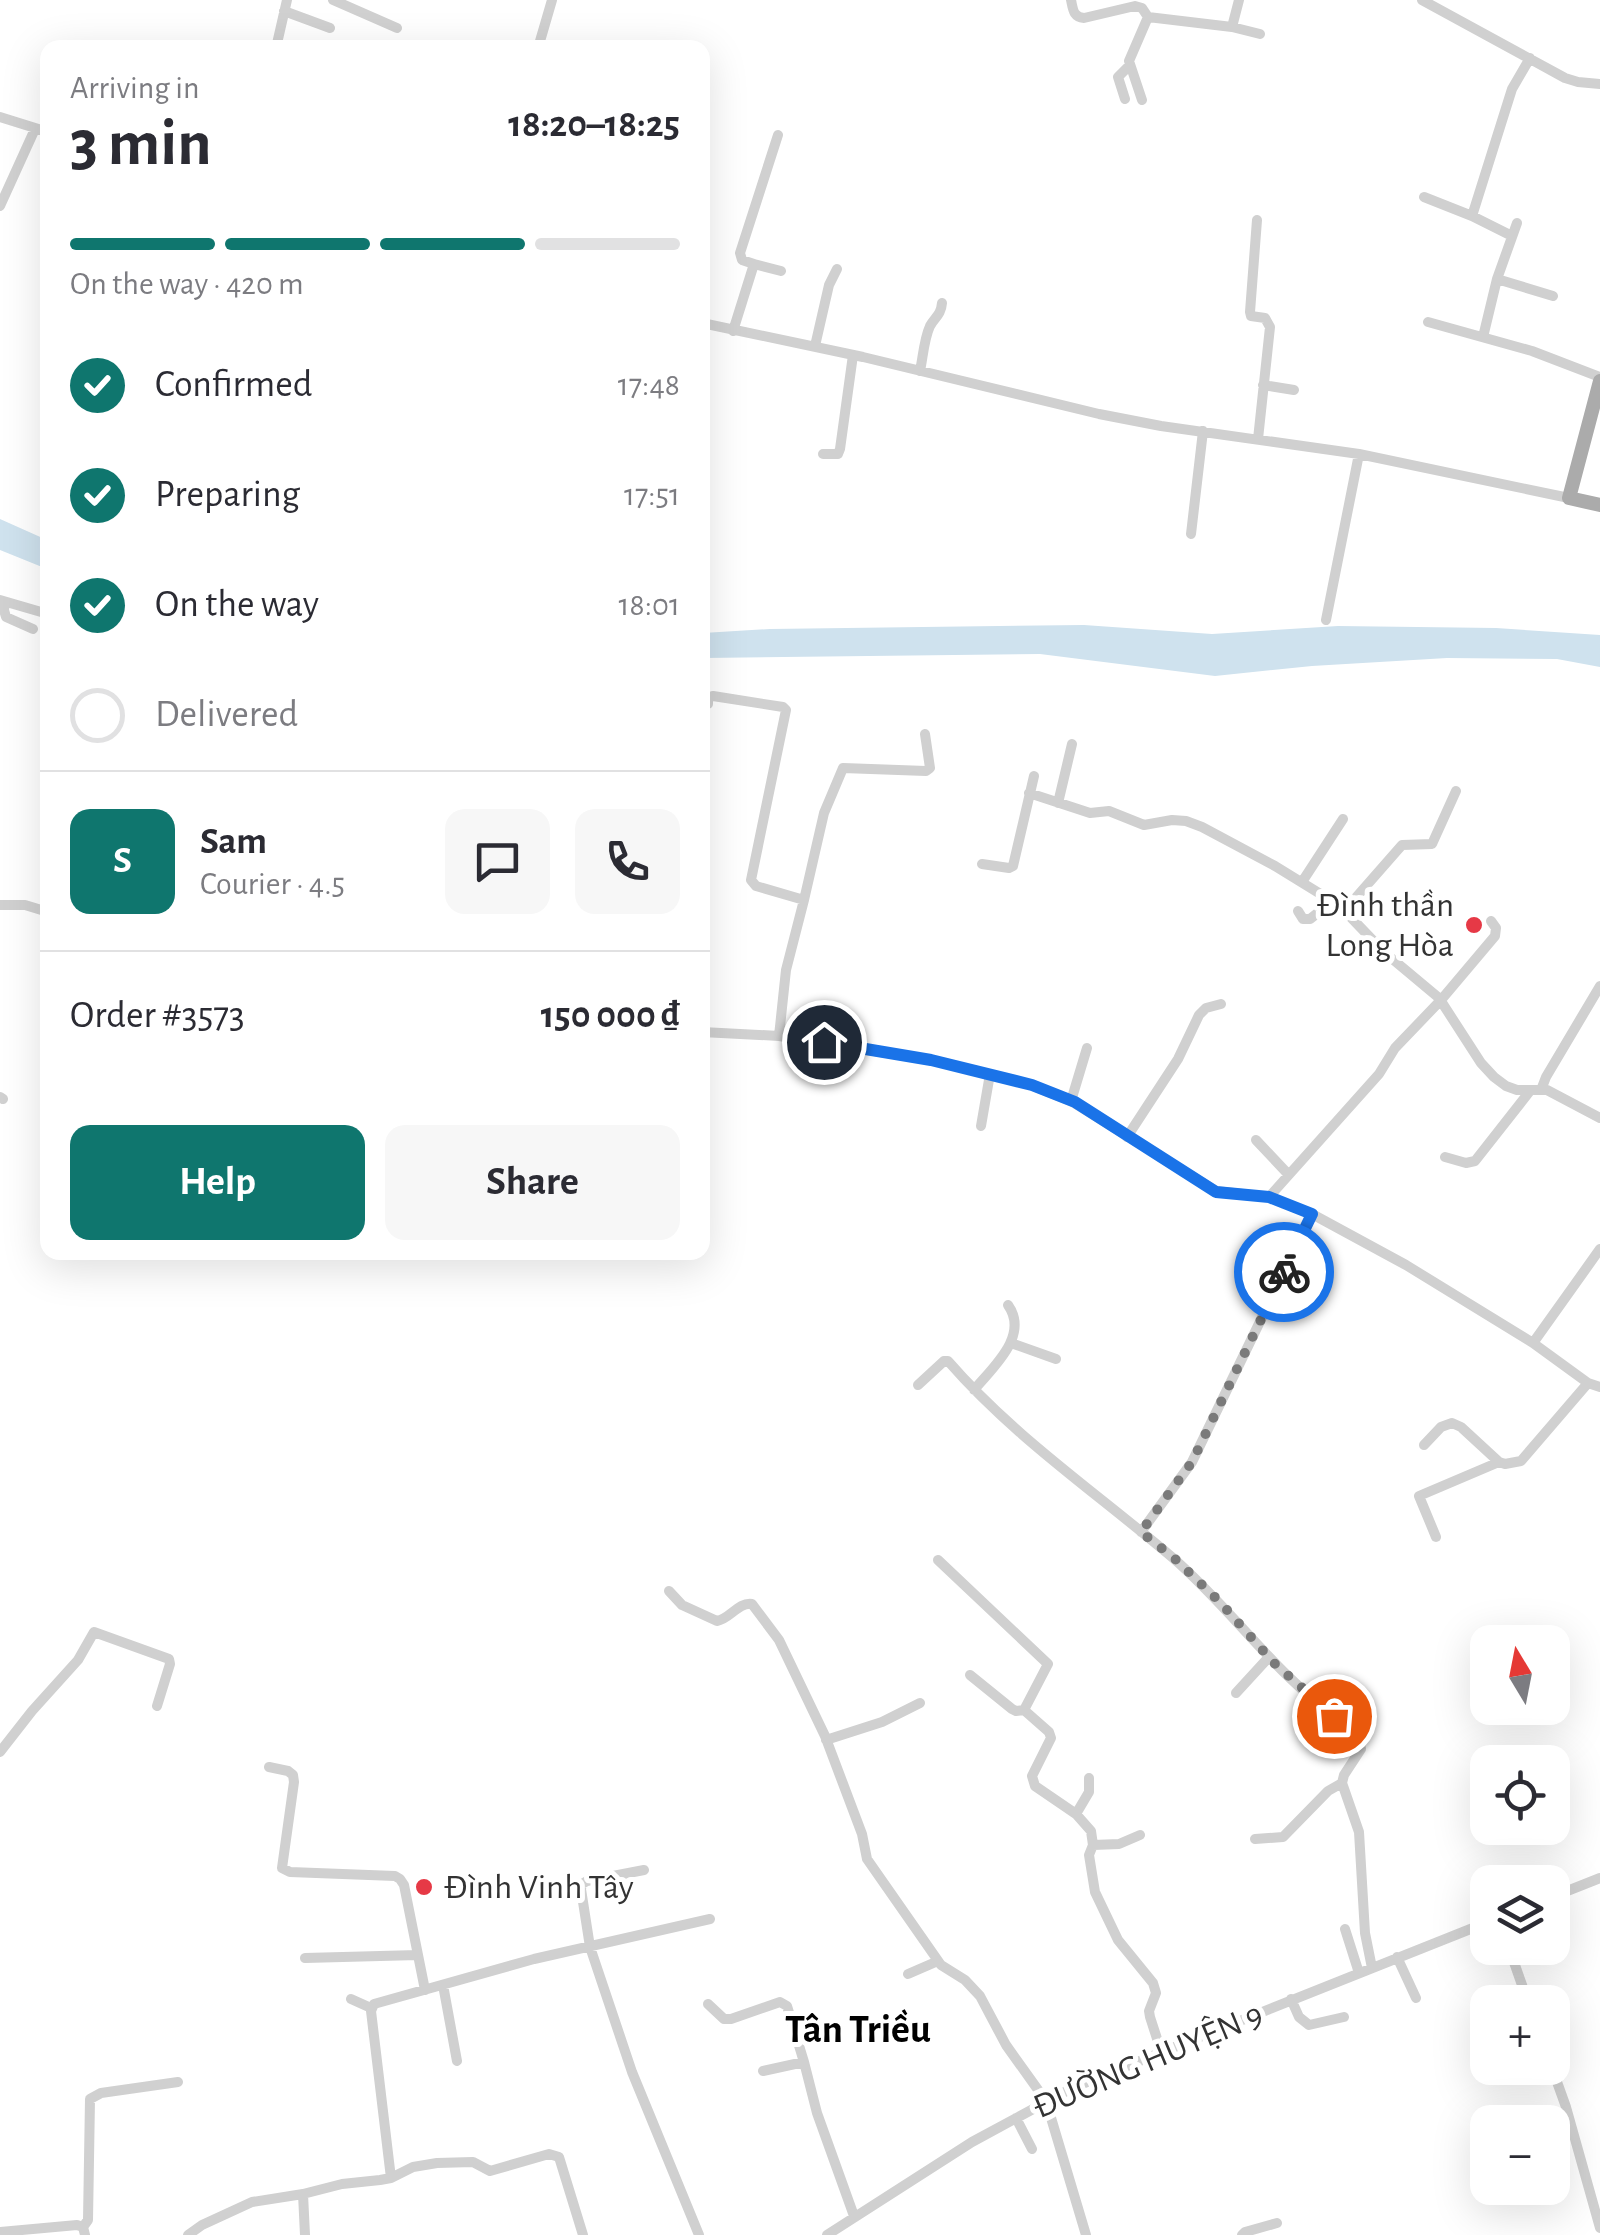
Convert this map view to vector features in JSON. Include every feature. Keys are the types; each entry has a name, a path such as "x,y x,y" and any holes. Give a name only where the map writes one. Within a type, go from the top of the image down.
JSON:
{"main road":[{"path":"1600,380 1569,498 1600,505"}],"street":[{"path":"333,0 398,28"},
{"path":"540,40 552,0"},
{"path":"1071,0 1078,18 1135,6 1142,8 1148,18"},
{"path":"1232,27 1240,0"},
{"path":"1422,0 1565,78 1600,84"},
{"path":"278,40 286,6 330,28"},
{"path":"1148,18 1260,34"},
{"path":"1142,100 1129,66 1131,52 1148,18"},
{"path":"1472,216 1512,89 1530,58"},
{"path":"1125,99 1118,76 1129,66"},
{"path":"0,117 40,130"},
{"path":"0,206 40,132"},
{"path":"778,135 740,253 742,260 781,271"},
{"path":"1424,197 1512,236"},
{"path":"1257,220 1250,312 1254,318 1265,318 1270,326 1258,439"},
{"path":"1483,338 1497,279 1517,223"},
{"path":"732,331 754,264"},
{"path":"814,346 837,269"},
{"path":"1497,279 1553,296"},
{"path":"920,370 928,332 941,313 942,303"},
{"path":"1428,322 1532,351 1600,380"},
{"path":"710,325 920,370 1079,410 1358,454 1569,498"},
{"path":"823,454 838,454 840,450 853,355"},
{"path":"1263,386 1294,390"},
{"path":"1191,534 1203,431"},
{"path":"1326,620 1358,454"},
{"path":"33,629 6,616 2,601 40,612"},
{"path":"710,697 786,710 751,880 756,886 804,900"},
{"path":"779,1036 786,970 824,813 843,768 926,771 930,762 924,734"},
{"path":"1058,802 1072,744"},
{"path":"982,864 1012,866 1034,776"},
{"path":"1345,910 1402,845 1432,844 1456,791"},
{"path":"1030,793 1090,813 1109,812 1144,825 1186,821 1302,882 1345,910 1384,952 1440,1000 1481,1064 1494,1077 1506,1086 1565,1098 1600,1118"},
{"path":"1302,882 1344,819"},
{"path":"1298,911 1303,919 1310,919 1332,901"},
{"path":"0,904 40,910"},
{"path":"1269,1197 1379,1074 1395,1048 1494,936 1496,928 1492,921"},
{"path":"1445,1158 1475,1161 1546,1077 1600,986"},
{"path":"1128,1136 1178,1059 1199,1015 1206,1008 1221,1004"},
{"path":"710,1032 779,1036 878,1050 1032,1085 1071,1101 1216,1192 1269,1197 1312,1214 1406,1265 1594,1385 1524,1460 1498,1462 1452,1422 1441,1427 1424,1445"},
{"path":"1071,1101 1087,1048"},
{"path":"981,1126 990,1074"},
{"path":"1256,1140 1288,1174"},
{"path":"1141,1532 1192,1462 1312,1214"},
{"path":"1532,1343 1600,1249"},
{"path":"974,1390 1010,1343 1015,1320 1008,1305"},
{"path":"1010,1343 1056,1359"},
{"path":"918,1384 947,1360 974,1390 1069,1474 1174,1558 1358,1740 1361,1749 1342,1782 1359,1832 1364,1933 1372,1968"},
{"path":"1436,1536 1419,1496 1498,1462"},
{"path":"938,1560 1048,1664 1024,1710"},
{"path":"670,1591 682,1604 722,1622 748,1602 757,1607 779,1640 826,1740 862,1834 867,1858 938,1961 980,1996 1006,2045 1046,2101 1086,2235"},
{"path":"0,1752 78,1660 94,1632 170,1659 157,1706"},
{"path":"1236,1692 1269,1656"},
{"path":"970,1675 1012,1709 1024,1710 1049,1732 1052,1738 1032,1781 1076,1814 1091,1831 1093,1844 1088,1855 1096,1892 1118,1940 1153,1983 1156,1993 1149,2011 1161,2051"},
{"path":"826,1740 882,1722 920,1703"},
{"path":"269,1766 293,1775 280,1864 284,1870 400,1878 425,1990"},
{"path":"1076,1814 1090,1792 1089,1778"},
{"path":"1254,1840 1282,1837 1320,1798 1342,1782"},
{"path":"1093,1844 1119,1844 1140,1834"},
{"path":"644,1870 582,1884 580,1889 590,1947 632,2072 699,2235"},
{"path":"1570,1890 1600,1878"},
{"path":"371,2008 376,2003 534,1959 710,1919"},
{"path":"1345,1929 1359,1973"},
{"name":"ĐƯỜNG HUYỆN 9","path":"826,2235 972,2142 1046,2101 1161,2051 1470,1929"},
{"path":"305,1958 418,1955"},
{"path":"1397,1957 1416,1998"},
{"path":"908,1974 938,1961"},
{"path":"443,1986 457,2061"},
{"path":"351,1999 371,2008"},
{"path":"1291,1999 1299,2017 1309,2025 1344,2018"},
{"path":"708,2004 719,2016 731,2019 784,2002 817,2114 854,2216"},
{"path":"371,2008 391,2178"},
{"path":"763,2071 804,2062"},
{"path":"0,2232 77,2225 84,2231 88,2220 90,2099 101,2093 178,2082"},
{"path":"1558,2085 1600,2228"},
{"path":"1016,2118 1032,2149"},
{"path":"188,2235 252,2202 391,2178 413,2167 437,2163 474,2162 490,2171 549,2154 559,2156 583,2235"},
{"path":"303,2194 306,2235"},
{"path":"1242,2235 1277,2223"}],"water":[{"path":"0,519 40,537 40,566 0,550"},
{"path":"1084,625 1212,634 1338,626 1496,628 1600,635 1600,667 1557,659 1447,658 1215,676 1040,654 710,658 710,633"}],"way so far":[{"path":"1284,1272 1192,1462 1141,1532 1174,1558 1274,1663 1334,1716"}],"place":[{"name":"Đình thần Long Hòa","path":"1474,925"},
{"name":"Đình Vinh Tây","path":"424,1887"}],"district":[{"name":"Tân Triều","path":"858,2030"}],"route":[{"path":"824,1042 931,1060 1032,1085 1075,1102 1216,1192 1269,1197 1312,1214 1284,1272"}]}
